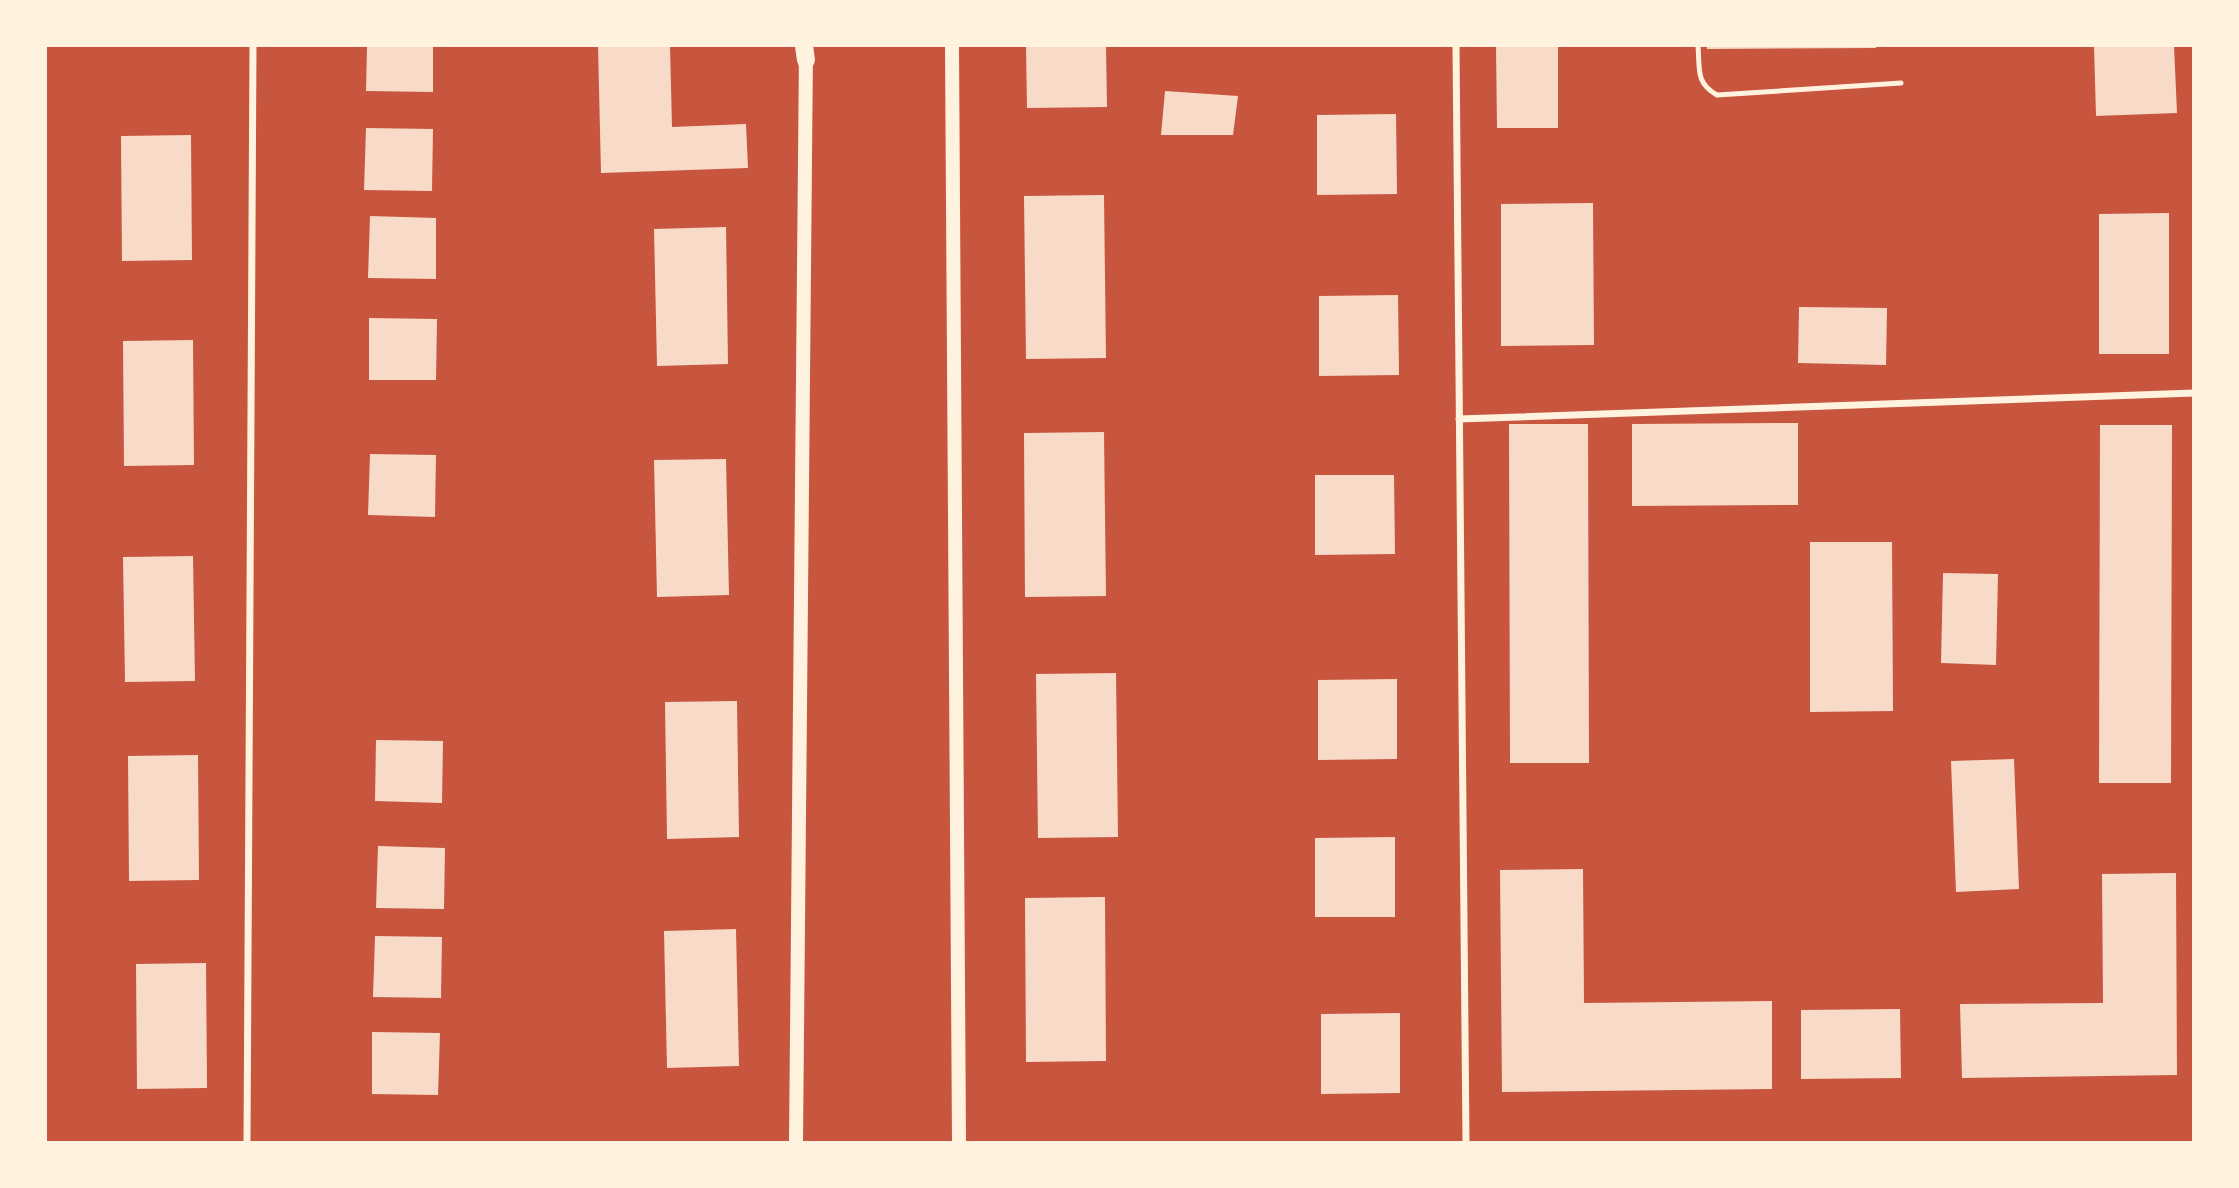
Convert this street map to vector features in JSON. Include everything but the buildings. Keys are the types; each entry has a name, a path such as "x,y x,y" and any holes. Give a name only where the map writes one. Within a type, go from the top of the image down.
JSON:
{"main road":[{"path":"952,46 959,1143"},
{"path":"796,1143 805,50"}],"street":[{"path":"247,1143 253,46"},
{"path":"1456,46 1466,1143"},
{"path":"1459,419 2193,393"}],"lane":[{"path":"1698,46 1700,80 1705,89 1717,95 1901,83"}]}
